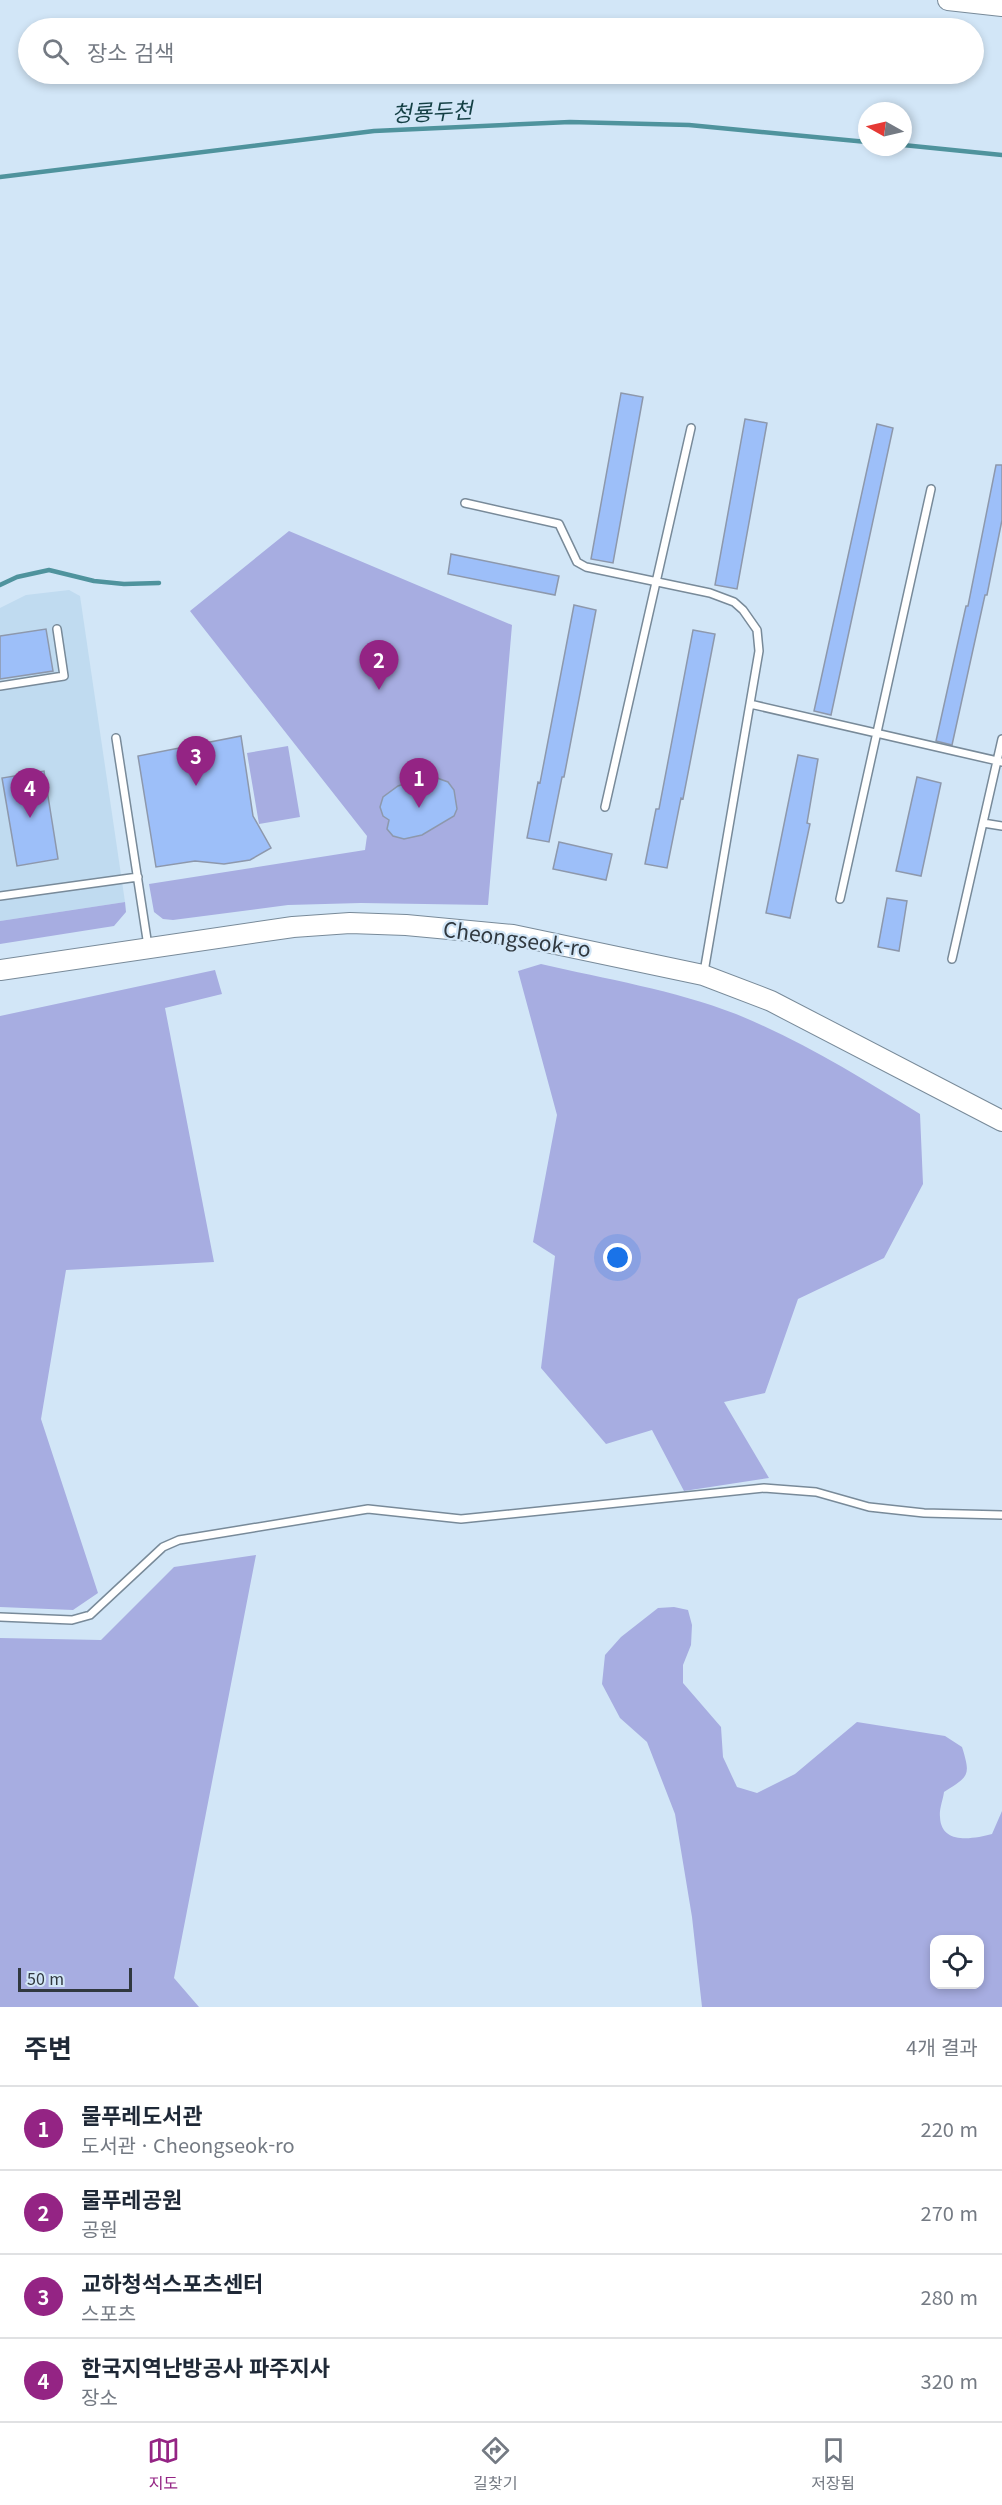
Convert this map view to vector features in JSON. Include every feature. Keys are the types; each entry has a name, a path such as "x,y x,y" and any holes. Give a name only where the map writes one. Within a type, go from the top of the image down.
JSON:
{"main road":[{"path":"948,0 1002,6"},
{"name":"Cheongseok-ro","path":"0,970 148,946 350,922 513,935 703,975 771,1001 1002,1121"}],"lane":[{"path":"605,807 691,428"},
{"path":"840,899 931,489"},
{"path":"465,503 559,524 577,562 586,567 710,593 734,602 743,610 757,630 759,651 703,975"},
{"path":"0,686 64,676 57,629"},
{"path":"750,704 1000,762"},
{"path":"117,738 148,946"},
{"path":"952,959 983,823 1000,762 1002,739"},
{"path":"983,823 1002,826"},
{"path":"0,896 138,877"},
{"path":"0,1617 72,1620 90,1615 163,1547 179,1540 368,1509 461,1519 764,1488 816,1492 869,1507 924,1513 1002,1515"}],"shaded area":[{"path":"289,531 512,625 488,905 361,903 288,905 173,920 163,919 154,912 149,884 365,850 367,836 190,611"},
{"path":"69,590 80,596 125,902 0,921 0,608 26,595"},
{"path":"288,746 300,817 259,824 247,753"},
{"path":"125,902 126,912 114,926 0,944 0,921"},
{"path":"541,964 664,992 736,1014 853,1073 920,1114 923,1184 884,1258 798,1299 765,1393 724,1402 769,1478 684,1491 652,1430 606,1444 541,1368 555,1256 533,1242 557,1115 518,971"},
{"path":"215,970 222,994 165,1008 214,1262 66,1270 41,1419 98,1593 73,1610 0,1607 0,1016"},
{"path":"256,1555 174,1978 199,2007 0,2007 0,1638 101,1640 174,1567"},
{"path":"674,1607 688,1610 692,1625 691,1645 683,1665 683,1683 721,1727 723,1757 737,1787 757,1793 795,1774 857,1722 945,1736 962,1747 966,1774 944,1792 940,1817 946,1832 959,1838 967,1838 992,1834 1002,1811 1002,2007 702,2007 692,1917 675,1814 647,1742 620,1718 602,1684 605,1655 621,1637 658,1608"}],"building":[{"path":"621,393 643,397 613,563 591,559"},
{"path":"745,419 767,423 737,589 715,585"},
{"path":"877,424 893,428 831,715 814,711"},
{"path":"996,465 1002,465 1002,520 952,745 936,741 966,606 968,606"},
{"path":"451,554 559,576 555,595 448,574"},
{"path":"574,605 596,610 549,842 527,838 538,782 540,783"},
{"path":"46,629 53,671 0,679 0,636"},
{"path":"693,630 715,634 683,799 681,798 667,868 645,864 656,809 659,809"},
{"path":"241,736 253,816 271,848 250,860 224,864 195,861 156,867 138,756"},
{"path":"798,755 818,759 807,823 810,824 790,918 766,913"},
{"path":"44,771 58,859 17,866 2,778"},
{"path":"917,777 941,783 921,876 896,871"},
{"path":"437,778 448,782 454,790 457,809 454,816 422,835 404,839 393,836 387,829 389,820 383,816 380,807 383,797 398,786 419,779"},
{"path":"559,842 612,854 606,880 553,869"},
{"path":"887,898 907,901 899,951 878,947"}],"waterway":[{"name":"청룡두천","path":"0,177 374,131 570,122 689,125 858,141"},
{"name":"청룡두천","path":"912,146 1002,155"},
{"path":"0,585 17,577 49,570 94,581 124,584 159,583"}],"place":[{"name":"물푸레공원","path":"379,690"},
{"name":"교하청석스포츠센터","path":"196,786"},
{"name":"물푸레도서관","path":"419,808"},
{"name":"한국지역난방공사 파주지사","path":"30,818"}]}
